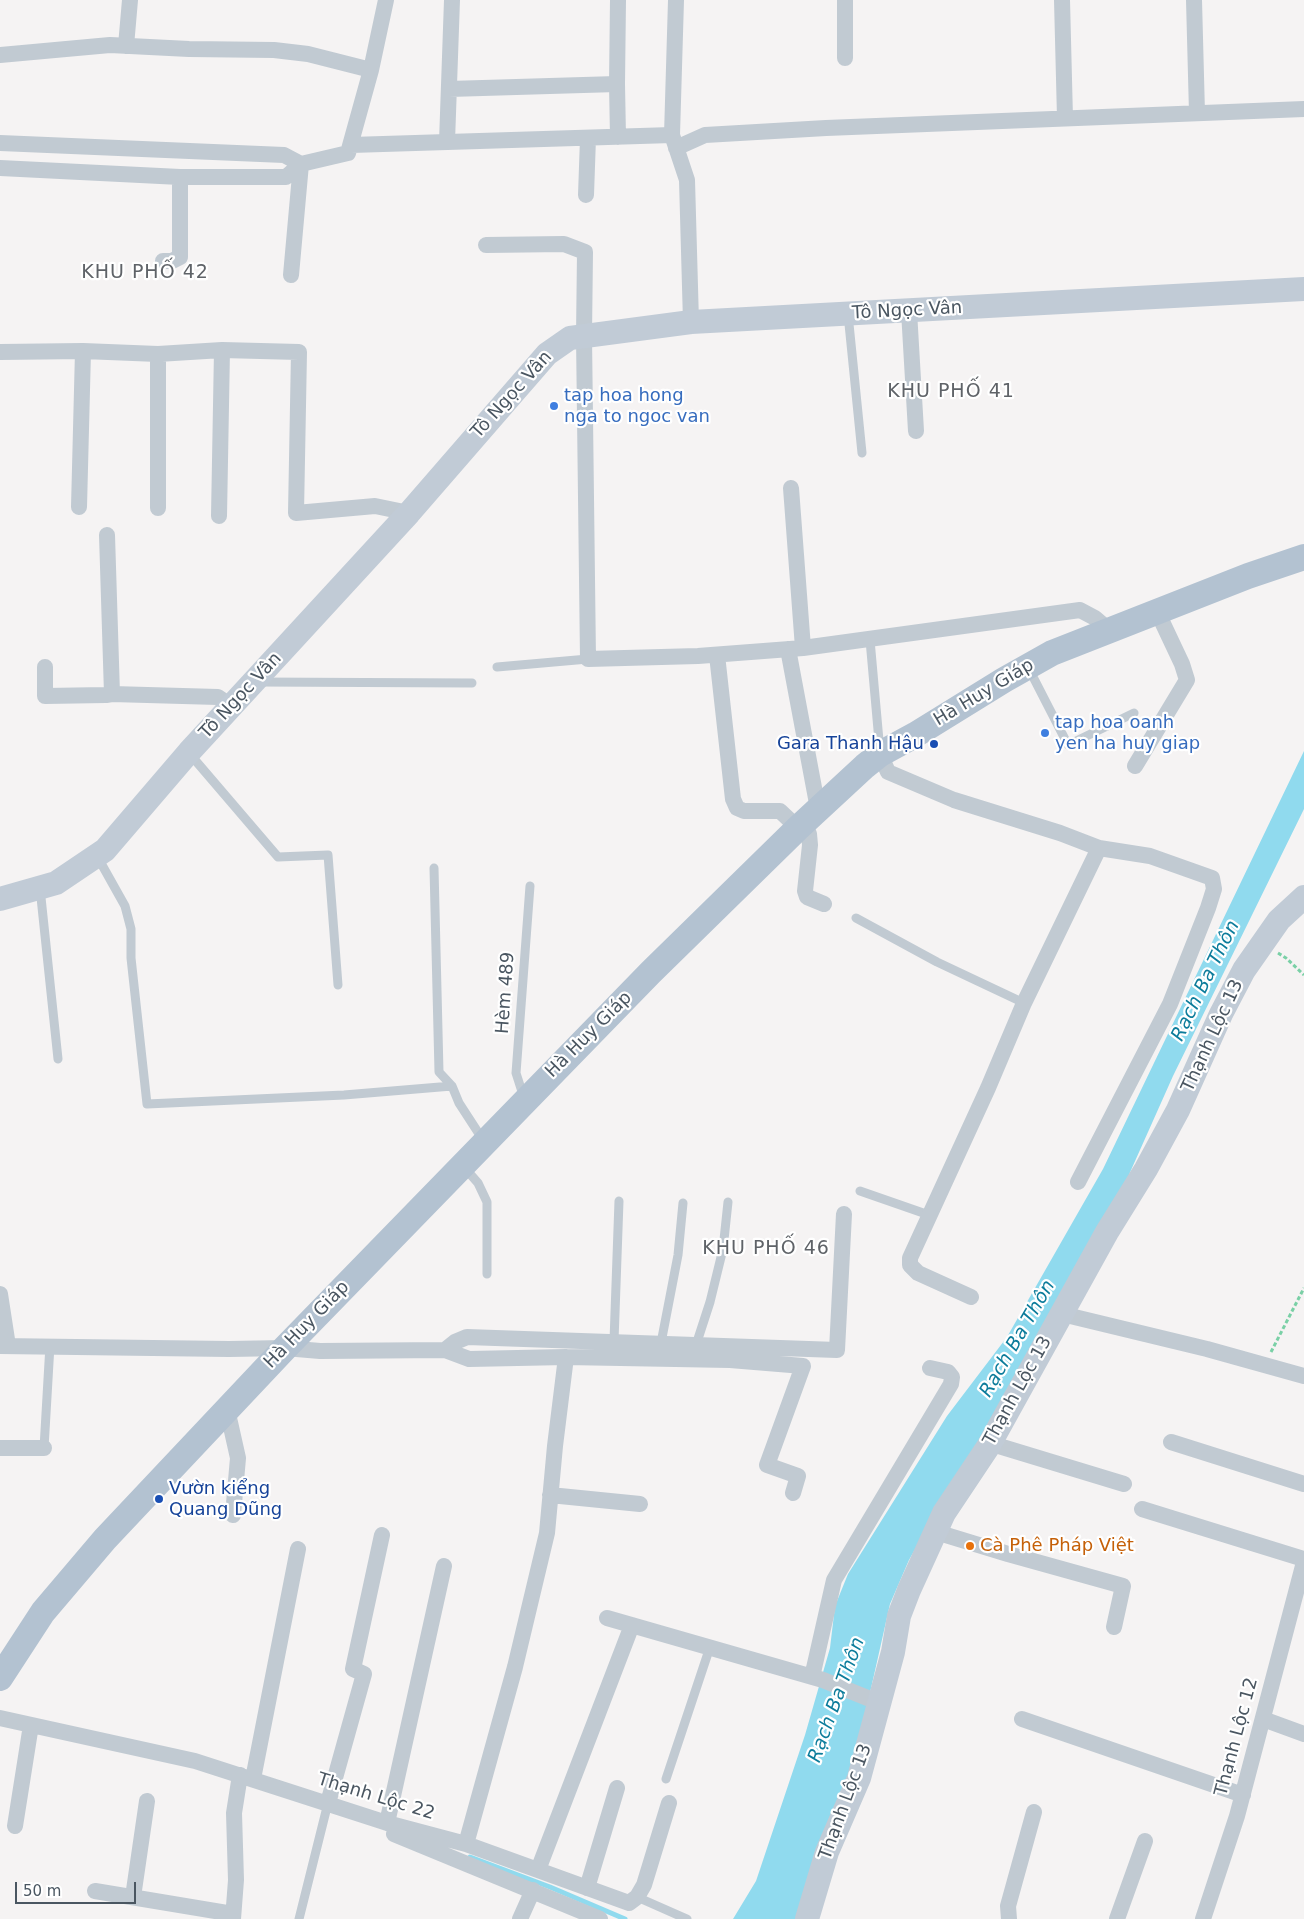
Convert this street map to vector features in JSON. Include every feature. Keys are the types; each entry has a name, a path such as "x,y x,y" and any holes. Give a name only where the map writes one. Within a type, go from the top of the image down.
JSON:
{"main road":[{"name":"Hà Huy Giáp","path":"0,1678 43,1612 105,1539 227,1409 651,972 807,819 865,766 880,754 1052,653 1248,576 1304,557"}],"street":[{"path":"126,46 130,0"},
{"path":"0,168 180,177 286,177 301,164 348,153 371,70 386,0"},
{"path":"447,142 452,0"},
{"path":"618,0 618,137"},
{"path":"676,0 674,141 687,180 691,322"},
{"path":"845,0 845,58"},
{"path":"1062,0 1065,118"},
{"path":"1194,0 1197,113"},
{"path":"0,55 110,45 189,50 274,50 308,54 371,70"},
{"path":"450,89 617,84"},
{"path":"351,145 447,142 587,146 618,137 674,141 705,135 826,128 1197,113 1303,112"},
{"path":"0,143 284,155 301,164"},
{"path":"586,195 587,146"},
{"path":"291,275 301,164"},
{"path":"162,260 172,261 180,257 180,177"},
{"path":"486,245 564,244 585,252 584,336 588,659 717,655 796,648 870,640 1080,610 1095,618 1109,630"},
{"name":"Tô Ngọc Vân","path":"0,899 56,884 104,850 189,752 409,513 547,354 570,338 691,322 1304,289"},
{"path":"909,311 916,431"},
{"path":"0,352 84,351 158,354 222,350 299,352 296,513 375,506 409,513"},
{"path":"219,516 222,350"},
{"path":"79,507 84,351"},
{"path":"158,354 158,508"},
{"path":"790,488 796,648 810,845 805,891 807,897 824,904"},
{"path":"107,535 112,694"},
{"path":"1135,766 1187,680 1182,664 1157,612"},
{"path":"717,655 733,799 738,808 744,811 780,811 807,819"},
{"path":"45,667 45,696 112,694 218,697 231,706"},
{"path":"880,754 888,772 945,796 1060,833 1098,848 1150,856 1212,878 1214,889 1208,908 1170,1004 1078,1182"},
{"path":"972,1297 918,1273 910,1265 910,1258 988,1088 1024,1003 1098,848"},
{"name":"Thạnh Lộc 13","path":"807,1919 827,1852 859,1778 877,1702 893,1652 899,1616 908,1590 944,1513 990,1443 1178,1110 1221,1014 1259,946 1279,920 1304,897"},
{"path":"444,1350 455,1342 467,1337 837,1350 844,1214"},
{"path":"0,1294 4,1346 444,1350 468,1359 566,1357 730,1360 803,1366 767,1465 798,1476 793,1493"},
{"path":"1062,1314 1304,1376"},
{"path":"466,1844 515,1667 546,1533 566,1357"},
{"path":"817,1678 834,1580 951,1384 952,1377 948,1372 930,1368"},
{"path":"227,1409 238,1458 233,1515"},
{"path":"1170,1442 1304,1484"},
{"path":"990,1443 1124,1484"},
{"path":"0,1448 44,1448"},
{"path":"550,1495 640,1504"},
{"path":"1142,1509 1304,1561"},
{"path":"936,1532 1123,1586 1114,1627"},
{"path":"327,1806 364,1674 353,1670 382,1535"},
{"path":"95,1891 233,1916 236,1880 234,1813 246,1777 298,1548"},
{"name":"Thạnh Lộc 12","path":"1203,1919 1243,1796 1304,1561"},
{"path":"387,1823 444,1566"},
{"path":"607,1618 817,1678 877,1702"},
{"path":"538,1870 632,1625"},
{"name":"Thạnh Lộc 22","path":"0,1718 195,1761 327,1806 466,1844 629,1903 637,1897"},
{"path":"1022,1719 1243,1796"},
{"path":"1263,1719 1304,1734"},
{"path":"15,1826 31,1725"},
{"path":"587,1888 617,1788"},
{"path":"133,1897 147,1801"},
{"path":"637,1897 644,1885 669,1803"},
{"name":"Thạnh Lộc 22","path":"327,1806 334,1816 395,1834 600,1919"},
{"path":"1009,1919 1008,1906 1034,1812"},
{"path":"1117,1919 1145,1842"},
{"path":"520,1919 533,1890"}],"lane":[{"path":"848,314 862,453"},
{"path":"870,640 880,754"},
{"path":"497,667 588,659"},
{"path":"1028,666 1068,745 1134,713"},
{"path":"253,682 472,683"},
{"path":"189,752 278,858 328,855 338,984"},
{"path":"97,856 125,906 131,929 131,958 147,1104 344,1095 452,1086"},
{"path":"434,868 439,1072 452,1086 459,1104 485,1142"},
{"name":"Hèm 489","path":"524,1101 516,1073 530,886"},
{"path":"40,888 58,1059"},
{"path":"856,918 937,962 1024,1003"},
{"path":"462,1165 478,1183 487,1202 487,1274"},
{"path":"860,1191 929,1215"},
{"path":"614,1341 619,1201"},
{"path":"696,1345 710,1302 723,1249 728,1202"},
{"path":"661,1343 678,1255 683,1204"},
{"path":"44,1448 50,1345"},
{"path":"666,1779 710,1647"},
{"path":"300,1919 327,1806"},
{"path":"637,1897 687,1919"}],"path":[{"path":"1259,946 1269,948 1286,958 1304,975"},
{"path":"1264,1365 1304,1288"}],"water":[{"name":"Rạch Ba Thôn","path":"1304,751 1304,809 1173,1076 1119,1197 1062,1312 954,1481 909,1560 890,1604 856,1755 799,1919 733,1919 756,1881 805,1735 830,1648 835,1606 848,1574 947,1416 1007,1337 1103,1169"}],"waterway":[{"path":"470,1857 550,1887 625,1919"}],"place":[{"name":"tap hoa hong nga to ngoc van","path":"554,406"},
{"name":"tap hoa oanh yen ha huy giap","path":"1045,733"},
{"name":"Gara Thanh Hậu","path":"934,744"},
{"name":"Vườn kiểng Quang Dũng","path":"159,1499"},
{"name":"Cà Phê Pháp Việt","path":"970,1546"}],"district":[{"name":"KHU PHỐ 42","path":"145,273"},
{"name":"KHU PHỐ 41","path":"951,392"},
{"name":"KHU PHỐ 46","path":"766,1249"}]}
